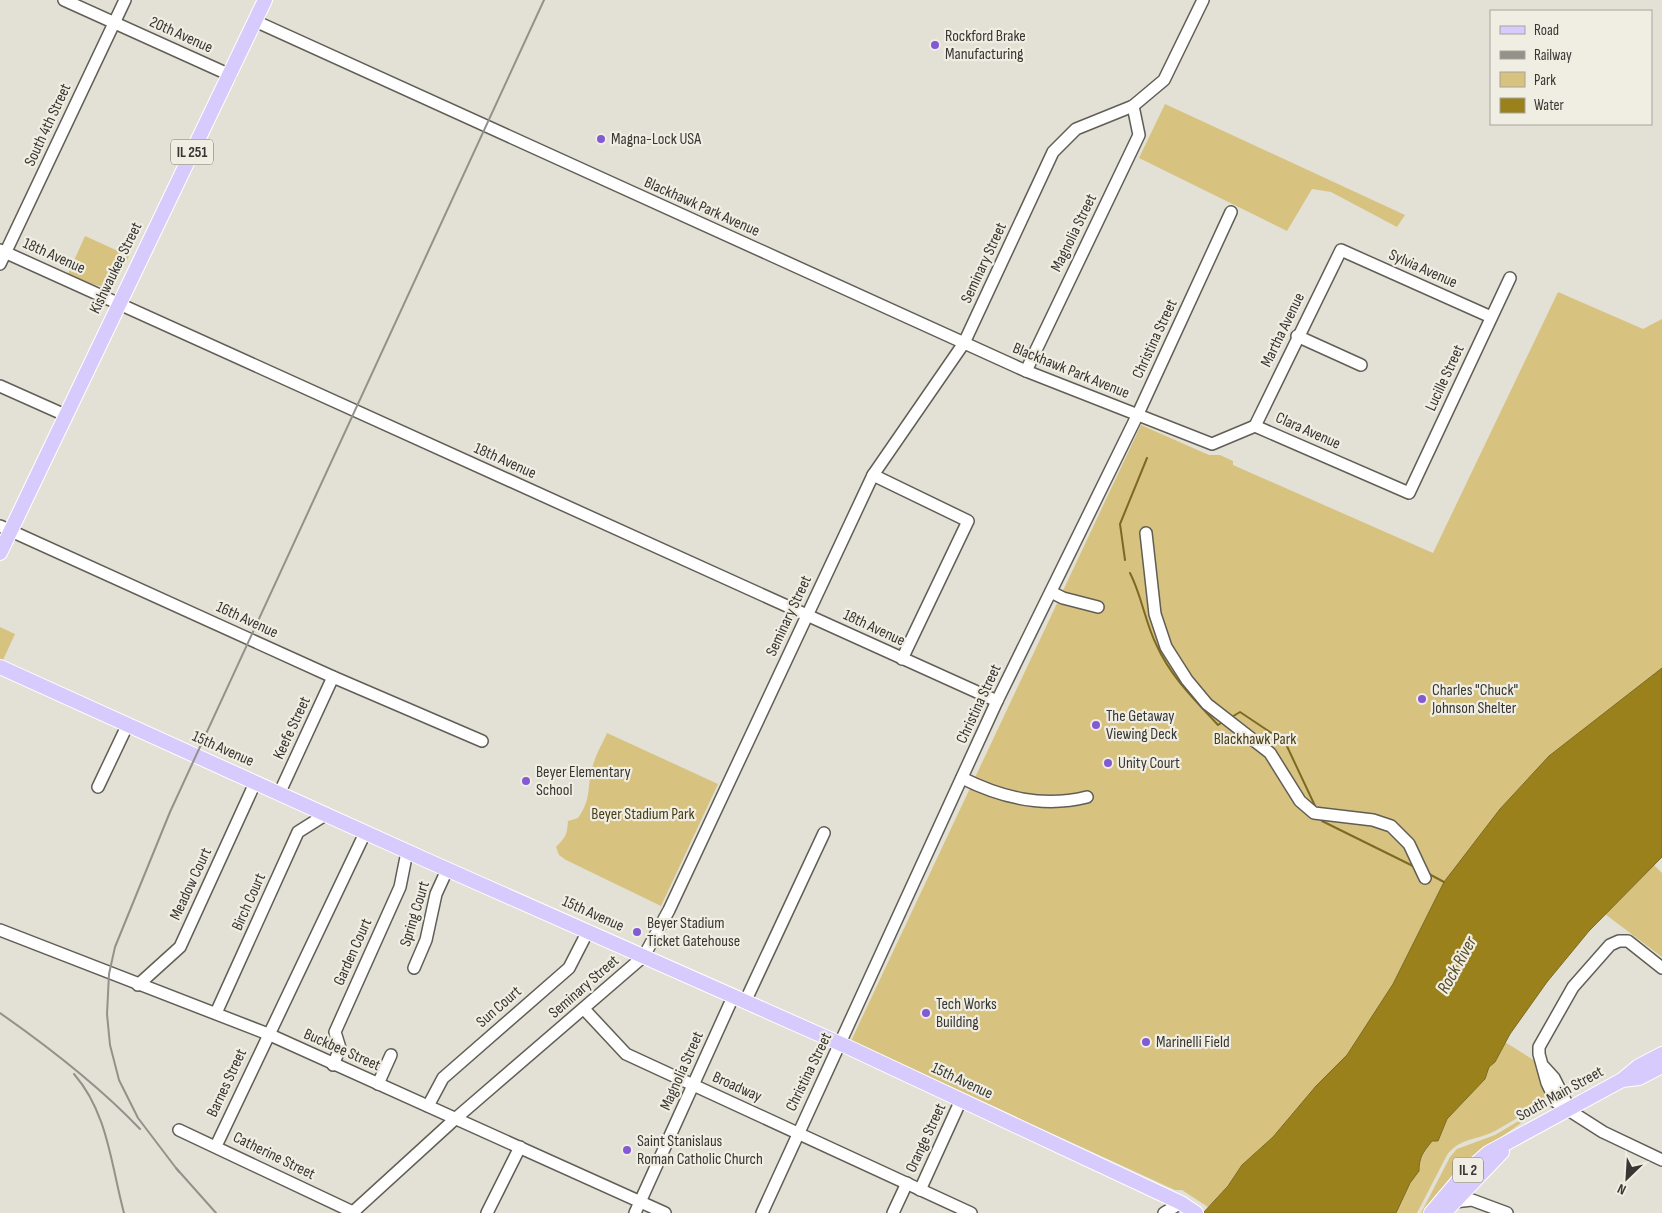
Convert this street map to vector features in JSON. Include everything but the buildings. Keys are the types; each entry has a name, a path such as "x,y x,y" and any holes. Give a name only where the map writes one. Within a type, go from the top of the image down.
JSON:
{"main road":[{"name":"Kishwaukee Street","path":"0,553 5,528 66,415 118,303 265,0"},
{"name":"15th Avenue","path":"0,667 407,852 840,1044 1180,1203 1196,1213"},
{"name":"South Main Street","path":"1431,1213 1474,1164 1488,1153 1622,1080 1639,1066 1662,1054"},
{"name":"South Main Street","path":"1622,1080 1639,1078 1662,1066"},
{"name":"South Main Street","path":"1444,1213 1514,1139"}],"street":[{"name":"20th Avenue","path":"64,0 230,75"},
{"name":"South 4th Street","path":"0,264 3,251 125,0"},
{"name":"Seminary Street","path":"353,1213 456,1119 644,956 669,910 873,474 964,343 1053,152 1076,128 1133,106 1164,80 1203,0"},
{"name":"Blackhawk Park Avenue","path":"255,21 1026,371 1138,416"},
{"name":"Magnolia Street","path":"1026,371 1139,135 1133,106"},
{"name":"Christina Street","path":"762,1213 997,701 1138,416 1231,212"},
{"name":"Sylvia Avenue","path":"1341,250 1491,318"},
{"name":"Martha Avenue","path":"1255,426 1297,336 1341,250"},
{"name":"18th Avenue","path":"3,251 997,701"},
{"name":"Lucille Street","path":"1409,493 1510,278"},
{"path":"1297,336 1362,365"},
{"path":"0,386 66,415"},
{"name":"Clara Avenue","path":"1138,416 1212,444 1255,426 1409,493"},
{"path":"873,474 968,521 902,658"},
{"name":"16th Avenue","path":"5,528 333,677 482,741"},
{"path":"1146,533 1155,614 1166,647 1186,680 1207,704 1270,753 1300,801 1314,813 1372,820 1391,826 1409,844 1425,878"},
{"path":"1051,592 1064,598 1090,603 1098,607"},
{"name":"Keefe Street","path":"279,794 333,677"},
{"path":"98,788 127,726"},
{"path":"962,778 1002,796 1067,802 1087,797"},
{"name":"Meadow Court","path":"138,985 180,946 256,783"},
{"name":"Birch Court","path":"216,1013 298,832 325,815"},
{"path":"268,1034 365,833"},
{"name":"Magnolia Street","path":"635,1213 693,1085 824,833"},
{"name":"Garden Court","path":"334,1065 340,1048 335,1032 400,887 407,852"},
{"name":"Spring Court","path":"414,968 426,940 436,894 448,870"},
{"name":"Buckbee Street","path":"0,930 268,1034 665,1213"},
{"name":"Sun Court","path":"428,1106 443,1078 569,968 588,931"},
{"path":"1662,968 1628,941 1618,941 1610,945 1573,987 1539,1047 1539,1054 1556,1102 1569,1108 1603,1132 1662,1160"},
{"name":"Broadway","path":"584,1009 626,1054 971,1213"},
{"name":"Barnes Street","path":"216,1146 268,1034"},
{"path":"378,1084 391,1055"},
{"name":"Orange Street","path":"920,1190 961,1100"},
{"name":"Catherine Street","path":"179,1130 353,1213"},
{"path":"488,1213 520,1147"},
{"path":"1475,1179 1473,1190 1476,1197 1484,1203"},
{"name":"Orange Street","path":"893,1213 907,1183"},
{"path":"1454,1202 1472,1200 1507,1213"},
{"path":"1164,1213 1180,1203"}],"green space":[{"path":"1165,104 1405,215 1397,227 1331,192 1312,189 1287,231 1139,158"},
{"path":"85,236 129,256 111,284 98,286 68,274"},
{"name":"Blackhawk Park","path":"1558,292 1643,329 1662,319 1662,668 1549,756 1500,809 1444,882 1393,984 1347,1055 1316,1086 1273,1137 1242,1165 1228,1186 1208,1207 1182,1190 1175,1190 851,1041 1141,425 1209,455 1220,455 1233,461 1233,465 1433,553"},
{"path":"0,627 15,634 3,660 0,659"},
{"name":"Beyer Stadium Park","path":"607,733 718,784 661,906 566,860 559,855 556,847 565,836 568,821 578,818 583,811 588,797 594,762"},
{"path":"1654,865 1662,873 1662,957 1605,914"},
{"path":"1505,1042 1535,1061 1549,1099 1489,1134 1457,1145 1447,1155 1417,1213 1396,1213 1410,1183 1419,1171 1418,1163 1432,1141 1438,1141 1447,1119 1485,1079 1489,1067 1495,1062"},
{"path":"1548,1104 1477,1154 1421,1213 1450,1157 1457,1149 1495,1135"}],"water":[{"name":"Rock River","path":"1662,668 1662,857 1589,931 1547,982 1510,1034 1495,1062 1489,1067 1485,1079 1447,1119 1438,1141 1432,1141 1424,1152 1419,1171 1410,1183 1396,1213 1203,1213 1228,1186 1242,1165 1273,1137 1316,1086 1347,1055 1393,984 1444,882 1500,809 1549,756"}],"waterway":[{"path":"1125,560 1120,524 1147,458"},
{"path":"1130,573 1153,637 1169,668 1184,688 1218,725 1224,721"},
{"path":"1230,718 1240,712 1285,742 1316,808"},
{"path":"1322,821 1415,867"},
{"path":"1429,874 1444,882"}],"railway":[{"path":"179,1172 138,1118 119,1080 110,1045 107,1014 109,974 115,947 170,812 544,0"},
{"path":"0,1013 73,1068 140,1129"},
{"path":"74,1074 85,1089 101,1122 124,1213"},
{"path":"176,1168 216,1213"}],"place":[{"name":"Rockford Brake Manufacturing","path":"935,45"},
{"name":"Magna-Lock USA","path":"601,139"},
{"name":"Charles \"Chuck\" Johnson Shelter","path":"1422,699"},
{"name":"The Getaway Viewing Deck","path":"1096,725"},
{"name":"Unity Court","path":"1108,763"},
{"name":"Beyer Elementary School","path":"526,781"},
{"name":"Beyer Stadium Ticket Gatehouse","path":"637,932"},
{"name":"Tech Works Building","path":"926,1013"},
{"name":"Marinelli Field","path":"1146,1042"},
{"name":"Saint Stanislaus Roman Catholic Church","path":"627,1150"}]}
